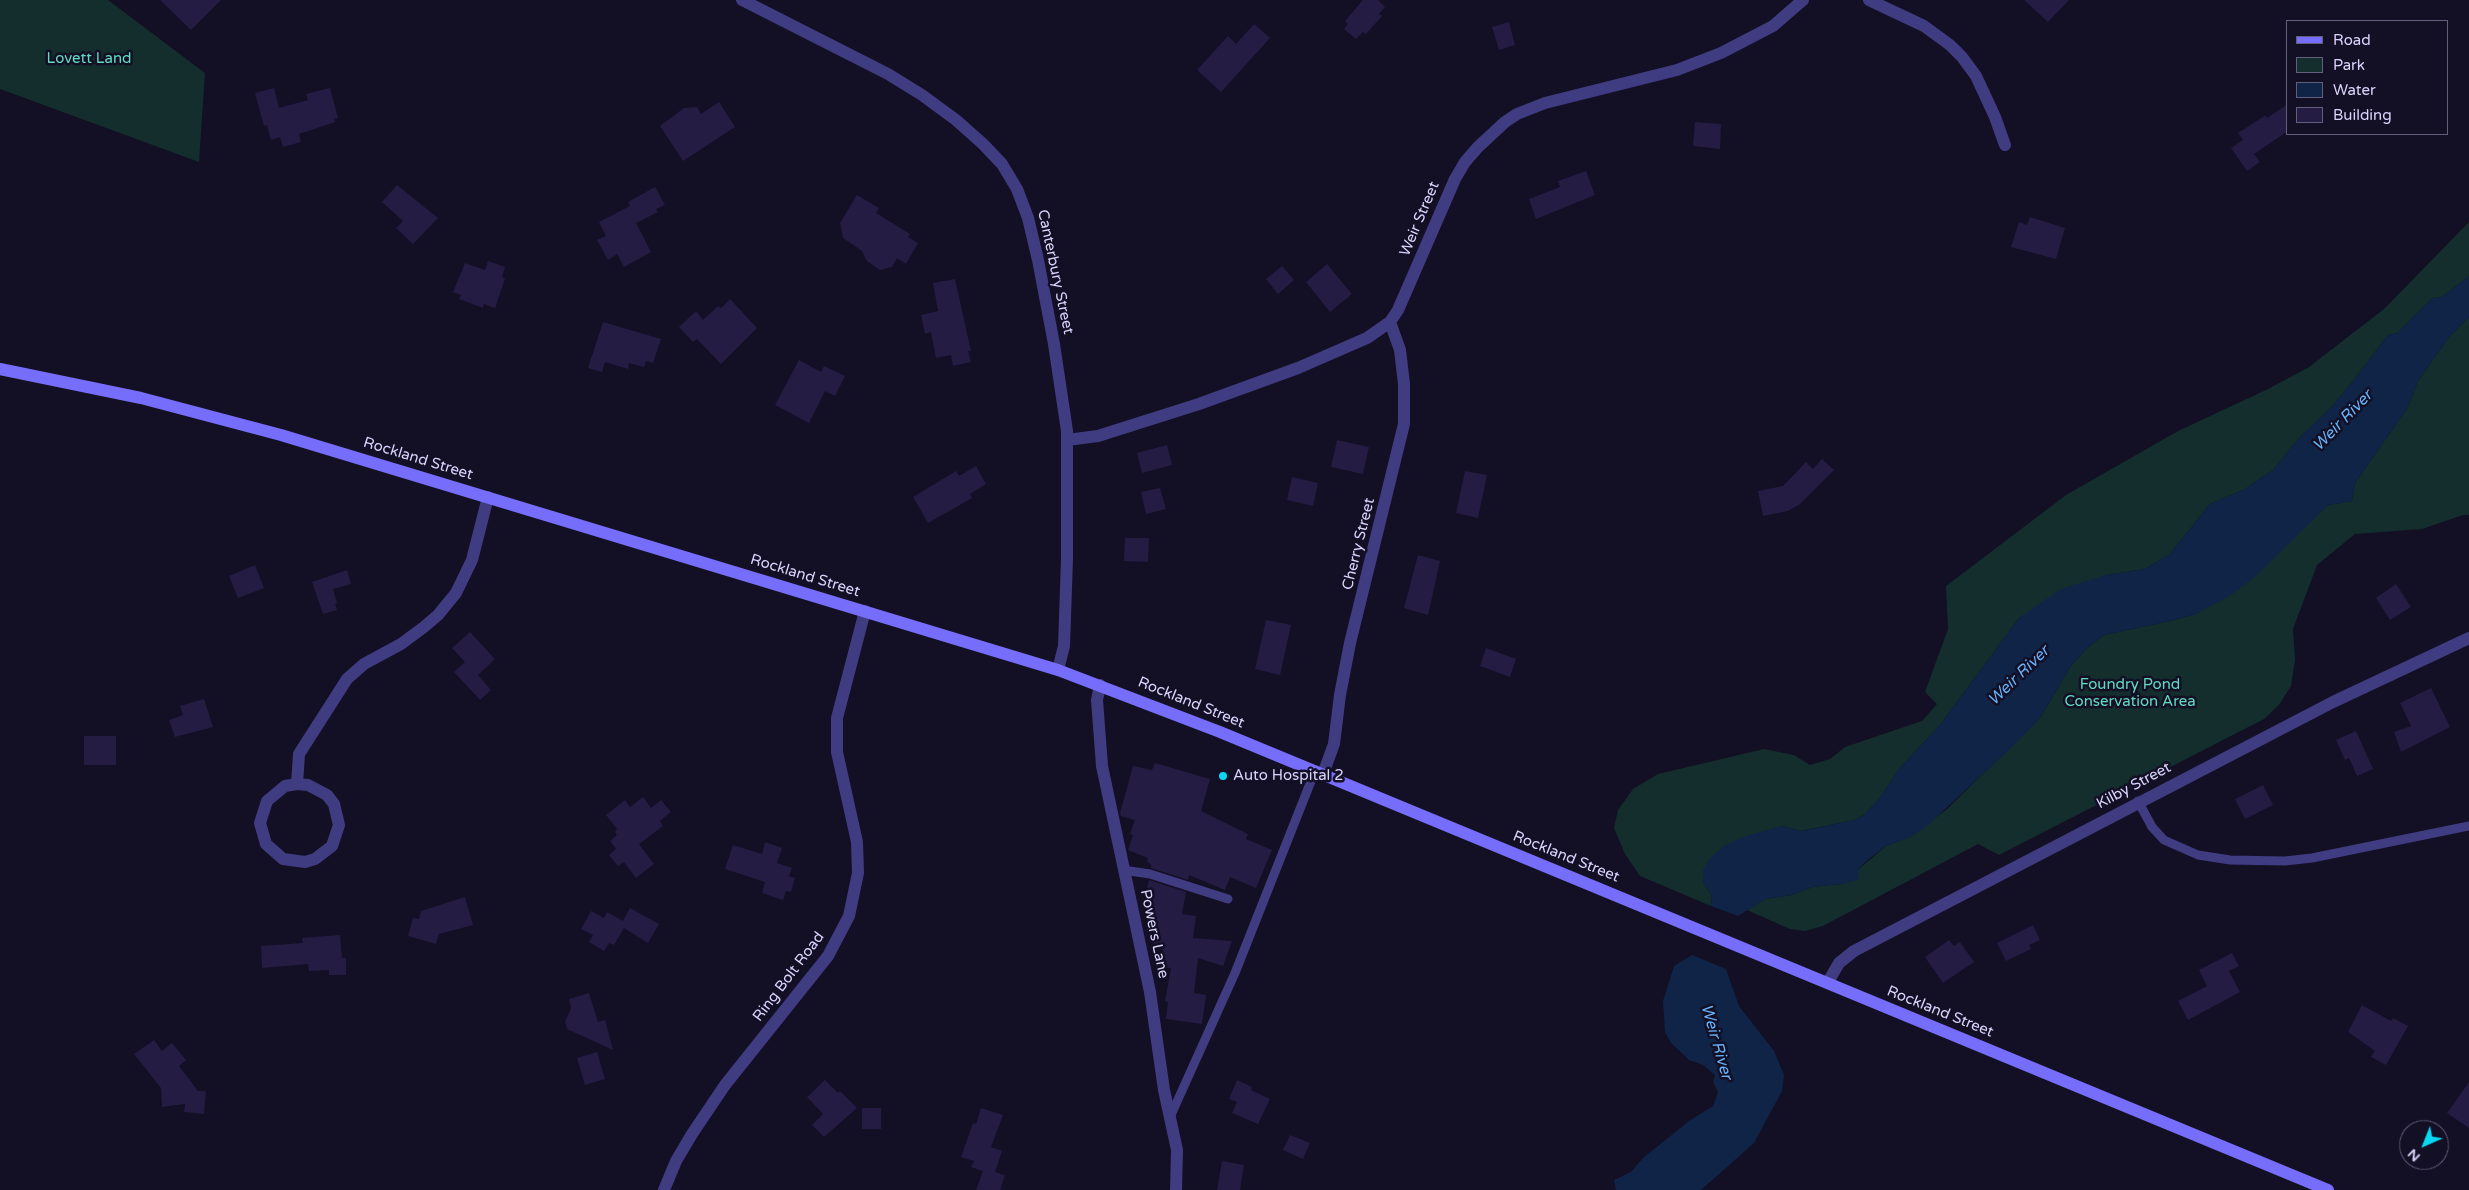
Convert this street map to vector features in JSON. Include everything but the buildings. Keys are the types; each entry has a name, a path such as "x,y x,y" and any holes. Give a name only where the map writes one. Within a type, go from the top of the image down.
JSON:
{"main road":[{"name":"Rockland Street","path":"0,369 124,394 208,415 488,497 1058,670 1319,772 2328,1190"}],"street":[{"name":"Canterbury Street","path":"742,0 888,74 922,95 971,132 1002,164 1017,189 1032,234 1054,344 1067,440 1067,569 1064,646 1058,670"},
{"name":"Weir Street","path":"1067,440 1098,436 1246,387 1367,338 1390,322 1403,298 1454,179 1478,147 1505,122 1524,111 1545,103 1677,70 1721,53 1773,26 1803,0"},
{"path":"1869,0 1924,26 1950,45 1962,57 1976,76 1995,117 2005,145"},
{"name":"Cherry Street","path":"1319,772 1334,744 1340,695 1350,643 1404,424 1404,384 1400,350 1390,322"},
{"path":"297,784 299,754 347,679 364,664 401,644 424,627 438,615 456,594 472,560 488,497"},
{"name":"Ring Bolt Road","path":"664,1190 676,1161 692,1134 725,1086 828,956 848,916 857,880 858,842 837,752 836,727 841,700 865,611"},
{"name":"Kilby Street","path":"1828,982 1839,963 1854,951 2138,801 2333,702 2469,638"},
{"name":"Powers Lane","path":"1100,685 1097,700 1102,766 1150,992 1164,1090 1178,1150 1176,1190"},
{"path":"297,784 308,784 327,795 334,804 339,825 335,841 325,854 305,862 283,859 274,853 262,834 260,823 267,801 280,789 297,784"}],"lane":[{"path":"1171,1114 1234,973 1319,772"},
{"path":"2138,801 2152,826 2164,840 2198,855 2230,860 2285,861 2312,858 2469,826"},
{"path":"1123,870 1150,874 1228,899"}],"green space":[{"name":"Lovett Land","path":"0,0 108,0 205,73 199,162 0,89"},
{"path":"2469,222 2469,276 2442,297 2433,298 2397,333 2388,335 2328,411 2301,436 2273,470 2245,489 2210,504 2170,554 2145,569 2106,575 2019,618 1940,725 1900,768 1880,798 1865,814 1854,820 1801,831 1782,826 1703,882 1712,896 1711,906 1640,876 1625,854 1614,828 1618,810 1633,789 1658,774 1764,749 1794,755 1810,765 1830,759 1845,747 1922,721 1937,704 1925,692 1948,629 1946,586 2066,495 2178,431 2268,389 2309,367 2384,309"},
{"name":"Foundry Pond Conservation Area","path":"2469,317 2469,515 2463,515 2422,529 2355,534 2317,565 2293,629 2295,660 2291,686 2279,705 2264,719 1999,855 1978,844 1823,926 1805,931 1790,929 1747,910 1765,899 1792,895 1812,887 1841,884 1886,846 1910,837 1947,809 2040,718 2070,667 2086,649 2104,635 2196,614 2301,530 2328,505 2352,501 2355,483 2408,407 2418,381 2449,337"}],"water":[{"name":"Weir River","path":"2469,276 2469,317 2449,337 2418,381 2408,407 2355,483 2352,501 2328,505 2257,575 2231,595 2196,614 2104,635 2086,649 2070,667 2040,718 2016,743 1927,826 1910,837 1886,846 1870,858 1859,868 1858,880 1812,887 1792,895 1765,899 1738,916 1711,906 1712,896 1703,882 1703,870 1710,858 1725,845 1746,836 1782,826 1802,831 1854,820 1865,814 1880,798 1900,768 1940,725 2019,618 2061,589 2106,575 2145,569 2170,554 2210,504 2245,489 2273,470 2301,436 2328,411 2388,335 2397,333 2433,298 2442,297"},
{"name":"Weir River","path":"1692,955 1726,969 1739,1006 1774,1051 1784,1075 1782,1091 1754,1143 1701,1190 1616,1190 1614,1180 1631,1172 1643,1158 1689,1121 1713,1106 1718,1092 1713,1082 1715,1075 1703,1065 1689,1060 1671,1043 1665,1032 1663,1001 1674,966"}],"place":[{"name":"Auto Hospital 2","path":"1223,776"}]}
